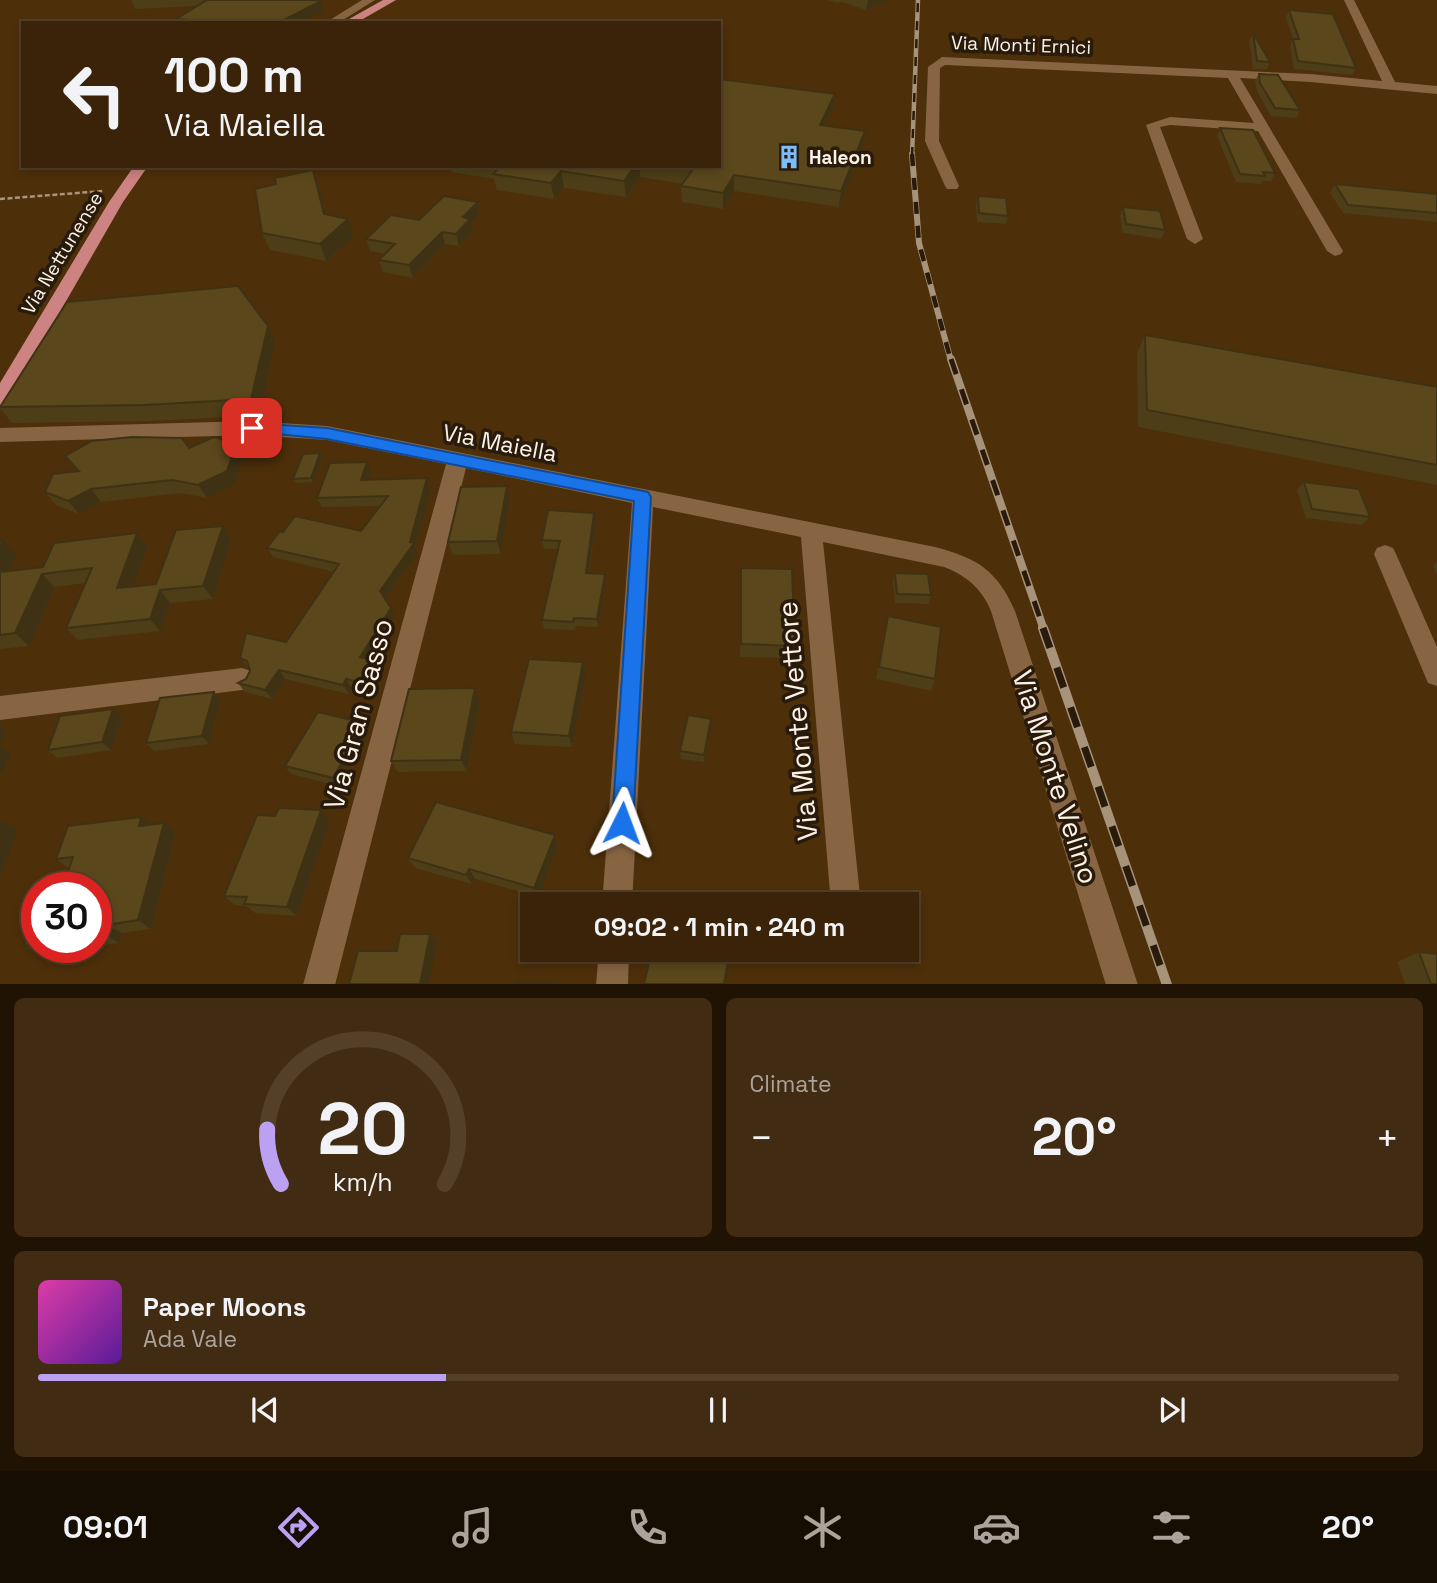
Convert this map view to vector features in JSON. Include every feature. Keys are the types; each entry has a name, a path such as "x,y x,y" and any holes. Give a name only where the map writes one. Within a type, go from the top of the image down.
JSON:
{"main road":[{"path":"351,21 388,1"},
{"name":"Via Nettunense","path":"0,399 140,168"}],"street":[{"path":"333,21 370,0"},
{"path":"1349,0 1390,85"},
{"name":"Via Monti Ernici","path":"952,186 932,141 934,67 937,62 953,60 1055,64 1322,79 1437,90"},
{"path":"1233,76 1335,251"},
{"path":"1195,239 1152,126 1170,121 1261,127"},
{"name":"Via Maiella","path":"0,435 280,428 327,433 946,558 980,575"},
{"name":"Via Gran Sasso","path":"318,984 458,459"},
{"path":"618,892 643,497"},
{"name":"Via Monte Vettore","path":"811,531 844,892"},
{"path":"1385,554 1437,675"},
{"name":"Via Monte Velino","path":"980,575 992,588 1003,611 1122,984"},
{"path":"0,708 242,679"},
{"path":"612,984 613,962"}],"path":[{"path":"0,199 124,190"}],"building":[{"path":"207,0 321,1 282,21 176,19"},
{"path":"1289,10 1333,14 1356,68 1298,61 1293,39 1299,39"},
{"path":"1253,33 1270,62 1257,61"},
{"path":"1259,74 1278,75 1300,110 1275,108 1260,83"},
{"path":"721,79 835,94 820,125 865,131 841,191 734,175 723,193 681,186 693,169 687,168 721,168"},
{"path":"1220,128 1253,130 1275,173 1263,172 1265,176 1240,174"},
{"path":"499,168 634,168 624,181 561,171 551,183 493,174"},
{"path":"313,170 324,214 348,219 320,244 262,233 255,189 276,184 275,178"},
{"path":"1335,184 1437,194 1437,213 1348,205"},
{"path":"444,196 478,202 463,217 470,219 456,234 442,232 409,265 379,260 395,244 366,239 391,215 419,220"},
{"path":"978,196 1006,198 1008,216 979,213"},
{"path":"1123,207 1160,211 1165,230 1126,224"},
{"path":"238,286 268,326 251,399 144,405 0,407 67,302"},
{"path":"1145,335 1437,387 1437,465 1147,410"},
{"path":"132,437 182,438 189,448 214,437 236,444 227,471 198,485 172,480 91,489 68,501 45,492 53,474 79,471 65,456 92,441"},
{"path":"320,453 311,478 293,479 303,454"},
{"path":"367,462 361,480 427,478 410,542 414,543 380,591 391,608 360,657 372,660 359,682 346,679 343,685 279,670 265,690 238,683 246,679 250,671 247,661 240,658 246,633 286,642 339,564 267,548 295,516 361,531 388,496 317,498 330,463"},
{"path":"1304,482 1359,489 1370,517 1312,509"},
{"path":"507,486 497,541 448,542 461,487"},
{"path":"548,510 594,513 586,573 605,574 597,619 574,618 573,622 542,620 560,541 542,540"},
{"path":"223,526 203,586 160,590 150,619 66,628 92,568 42,574 15,633 0,635 0,572 43,567 54,543 137,533 117,588 156,584 176,530"},
{"path":"741,568 792,569 795,646 741,644"},
{"path":"895,573 928,574 931,595 897,594"},
{"path":"888,616 941,627 935,679 879,667"},
{"path":"529,659 583,662 569,736 511,732"},
{"path":"475,688 461,760 391,761 409,689"},
{"path":"214,692 202,736 146,743 160,698"},
{"path":"113,709 102,742 48,750 60,716"},
{"path":"318,712 364,723 333,778 285,766"},
{"path":"688,715 711,719 704,755 680,751"},
{"path":"436,802 555,835 534,888 469,869 466,875 408,858"},
{"path":"279,808 321,810 287,907 244,904 247,897 224,896 257,815 275,816"},
{"path":"141,817 139,826 164,823 138,920 112,924 112,872 68,872 73,857 56,859 68,826"},
{"path":"400,934 430,934 420,984 349,984 358,951 397,951"},
{"path":"1419,952 1437,954 1437,984 1431,984"},
{"path":"649,962 728,962 724,984 644,984"},
{"path":"516,982 553,982 516,984"}],"railway":[{"path":"912,155 918,0"},
{"path":"912,155 919,243 951,361"},
{"path":"951,359 1044,630"},
{"path":"1043,628 1167,984"}],"place":[{"name":"Haleon","path":"789,157"}],"route":[{"path":"252,428 327,433 643,497 622,823"}]}
